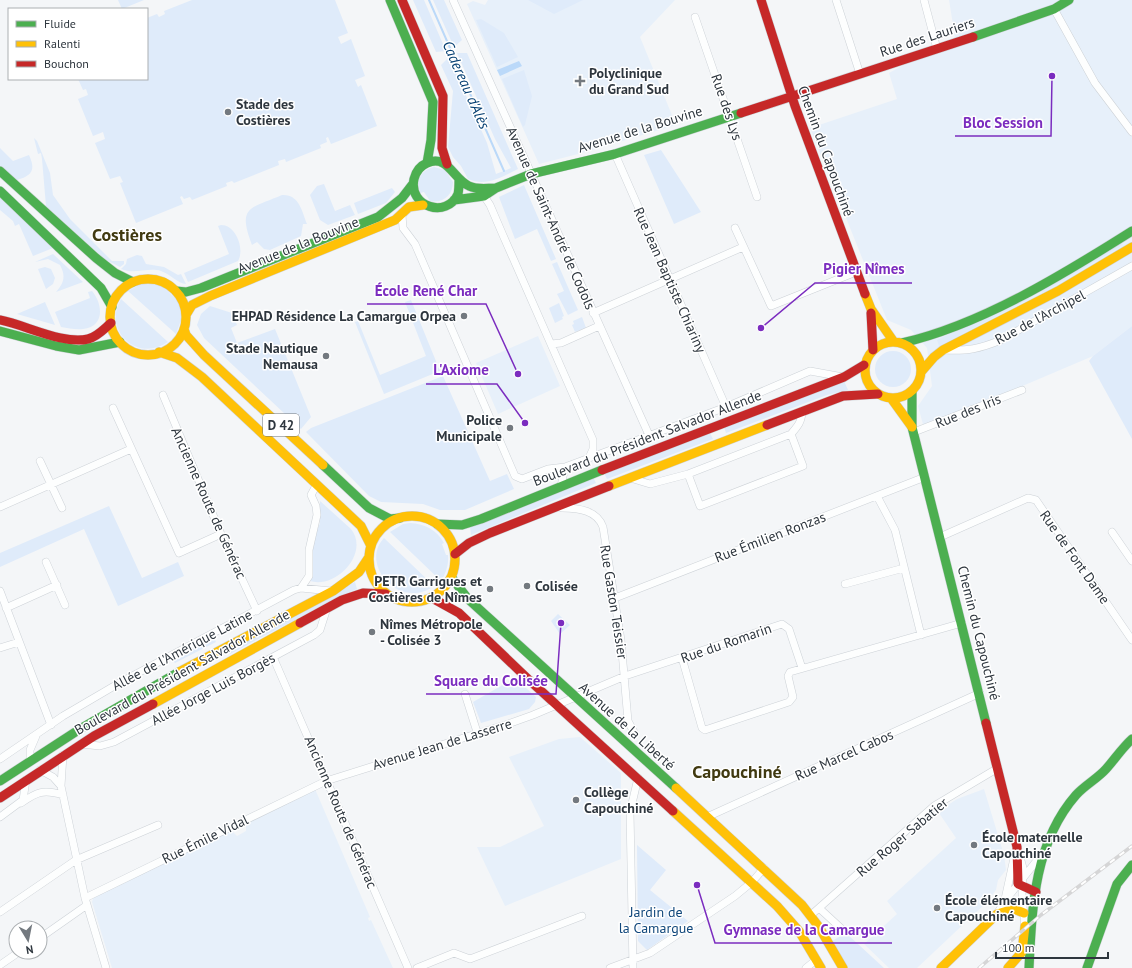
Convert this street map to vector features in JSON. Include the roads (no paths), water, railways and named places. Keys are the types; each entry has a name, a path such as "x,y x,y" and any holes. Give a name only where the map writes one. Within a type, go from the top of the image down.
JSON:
{"main road":[{"path":"390,0 433,102 431,140 427,163"},
{"path":"402,0 443,96 444,116 442,148 447,164"},
{"name":"Chemin du Capouchiné","path":"761,0 791,96 871,310 898,342"},
{"name":"Rue des Lauriers","path":"791,96 1028,19 1069,0"},
{"name":"Avenue de la Bouvine","path":"454,200 484,196 496,188 531,174 614,154 791,96"},
{"path":"441,162 447,164 456,173 459,179 459,190 454,200 443,208 436,209 423,205 417,200 412,185 416,172 427,163 441,162"},
{"path":"0,171 96,258 116,273 133,282"},
{"name":"Avenue de la Bouvine","path":"459,179 469,186 478,188 496,188"},
{"name":"Avenue de la Bouvine","path":"176,291 186,292 201,288 378,217 402,198 412,185"},
{"path":"0,191 101,288 112,307"},
{"name":"Avenue de la Bouvine","path":"186,314 192,305 210,296 395,220 409,207 423,205"},
{"path":"878,394 869,387 864,377 864,365 873,350 883,343 926,339 957,328 1050,280 1132,231"},
{"path":"921,372 934,357 943,350 1058,291 1132,247"},
{"path":"146,279 159,280 176,291 183,302 186,314 184,329 173,344 159,352 139,353 131,350 120,342 111,323 112,307 118,294 133,282 146,279"},
{"name":"Chemin du Capouchiné","path":"871,310 873,350"},
{"path":"0,320 58,336 83,339 98,335 111,323"},
{"name":"D 42","path":"184,329 186,335 204,355 369,508 381,516 390,519 400,518"},
{"path":"0,331 56,346 79,350 120,342"},
{"path":"455,554 469,543 490,533 628,477 802,410 843,396 878,394 891,398 902,397 912,391 919,382 921,372 920,360 913,350 898,342"},
{"name":"D 42","path":"159,352 168,353 187,364 361,526 371,546"},
{"name":"Boulevard du Président Salvador Allende","path":"437,524 462,524 476,520 844,378 864,365"},
{"name":"Chemin du Capouchiné","path":"912,391 913,430 980,693 1017,847 1021,883"},
{"name":"Chemin du Capouchiné","path":"891,398 913,430"},
{"path":"421,517 437,524 450,539 455,554 452,578 444,588 432,598 411,602 398,600 386,594 373,577 369,557 371,546 382,529 400,518 421,517"},
{"name":"Boulevard du Président Salvador Allende","path":"0,781 88,722 133,696 334,591 359,572 369,557"},
{"name":"Avenue de la Liberté","path":"452,578 468,600 575,697 586,704 764,868 811,915 843,968"},
{"name":"Boulevard du Président Salvador Allende","path":"0,798 63,755 160,698 327,608 354,596 375,592 386,594"},
{"path":"432,598 459,613 557,705 752,882 792,923 819,964"},
{"path":"1029,968 1033,908 1042,854 1058,820 1076,794 1096,778 1132,739"},
{"path":"1087,968 1117,884 1132,865"},
{"path":"1021,883 1036,892"},
{"path":"1008,968 1022,952 1030,904 1036,892"},
{"path":"940,968 996,914 1014,909 1024,913"}],"street":[{"name":"Avenue de Saint-André de Codols","path":"454,0 649,435"},
{"path":"836,0 860,74"},
{"path":"924,0 938,49"},
{"path":"1054,8 1096,83 1132,132"},
{"name":"Rue des Lys","path":"695,17 757,197"},
{"name":"Rue Jean Baptiste Chiariny","path":"614,154 726,407"},
{"path":"484,196 490,205 593,440 593,449 590,458"},
{"path":"402,215 403,228 415,244 515,476 522,479 548,469 566,466 590,458 726,407 810,371 844,378"},
{"path":"735,228 771,306 856,272"},
{"path":"593,313 743,247"},
{"name":"Rue de l'Archipel","path":"943,350 965,351 979,349 1001,340 1132,266"},
{"path":"551,344 561,343 599,326"},
{"name":"Rue des Iris","path":"913,430 1022,390"},
{"name":"Ancienne Route de Générac","path":"163,395 221,534 257,611"},
{"path":"113,408 179,553 221,534"},
{"path":"628,477 650,484 688,474 791,434 799,426 802,419 802,410"},
{"path":"688,474 700,506 715,501 803,466 791,434"},
{"path":"0,508 131,449"},
{"path":"40,461 62,508"},
{"path":"561,486 566,466"},
{"name":"Rue Émilien Ronzas","path":"615,598 925,477"},
{"path":"301,588 308,576 308,550 317,515 316,506 311,495 316,484"},
{"path":"878,496 895,530 921,635"},
{"name":"Rue de Font Dame","path":"940,537 1028,498 1036,500 1132,640"},
{"name":"Rue Gaston Teissier","path":"551,508 581,508 589,512 601,523 615,598 625,676 628,721 635,734"},
{"path":"1112,532 1132,561"},
{"path":"46,562 65,605"},
{"path":"845,584 904,568"},
{"path":"6,608 57,585"},
{"name":"Allée de l'Amérique Latine","path":"0,759 50,725 121,682 294,590 301,588 334,591"},
{"path":"0,591 50,725"},
{"name":"Allée Jorge Luis Borgès","path":"81,744 100,746 114,742 319,632 327,608"},
{"path":"682,658 702,728 705,730 788,702 793,697 788,674 802,668 962,623"},
{"name":"Rue du Romarin","path":"557,705 625,676 782,624 789,628 802,668"},
{"path":"0,648 19,642"},
{"name":"Ancienne Route de Générac","path":"273,657 408,968"},
{"name":"Rue Marcel Cabos","path":"707,817 980,693"},
{"path":"465,694 477,732"},
{"name":"Avenue Jean de Lasserre","path":"326,781 477,732 520,720 557,705"},
{"path":"30,760 30,750 37,734"},
{"path":"63,755 61,786 86,901 106,968"},
{"name":"Rue Roger Sabatier","path":"811,915 934,806 998,768"},
{"path":"40,770 53,776 61,786"},
{"path":"633,968 630,812 638,778"},
{"path":"19,804 25,794 26,780"},
{"name":"Rue Émile Vidal","path":"48,932 86,901 326,781"},
{"path":"0,817 36,793 43,791 63,795"},
{"path":"0,912 76,860 158,825"},
{"path":"1004,902 1017,847"},
{"path":"996,914 1042,854"},
{"path":"610,968 650,953 752,882 764,868"},
{"path":"1021,883 1025,929"},
{"path":"819,908 844,931"},
{"path":"417,968 454,953 470,960 582,916"},
{"path":"0,966 8,960"},
{"path":"806,968 819,964"}],"water":[{"path":"519,61 522,66 500,76 497,70"}],"waterway":[{"name":"Cadereau d'Alès","path":"429,0 504,171"}],"railway":[{"path":"979,968 1041,915 1132,846"}],"place":[{"name":"Bloc Session","path":"1052,76"},
{"name":"Polyclinique du Grand Sud","path":"580,81"},
{"name":"Stade des Costières","path":"228,112"},
{"name":"EHPAD Résidence La Camargue Orpea","path":"464,316"},
{"name":"Pigier Nîmes","path":"761,328"},
{"name":"Stade Nautique Nemausa","path":"326,356"},
{"name":"École René Char","path":"518,374"},
{"name":"L'Axiome","path":"525,423"},
{"name":"Police Municipale","path":"510,428"},
{"name":"Colisée","path":"527,586"},
{"name":"PETR Garrigues et Costières de Nîmes","path":"490,589"},
{"name":"Square du Colisée","path":"561,623"},
{"name":"Nîmes Métropole - Colisée 3","path":"372,632"},
{"name":"Collège Capouchiné","path":"576,800"},
{"name":"École maternelle Capouchiné","path":"974,845"},
{"name":"Gymnase de la Camargue","path":"697,885"},
{"name":"École élémentaire Capouchiné","path":"937,908"}],"district":[{"name":"Costières","path":"127,235"},
{"name":"Capouchiné","path":"737,772"}],"park label":[{"name":"Jardin de la Camargue","path":"656,920"}]}
